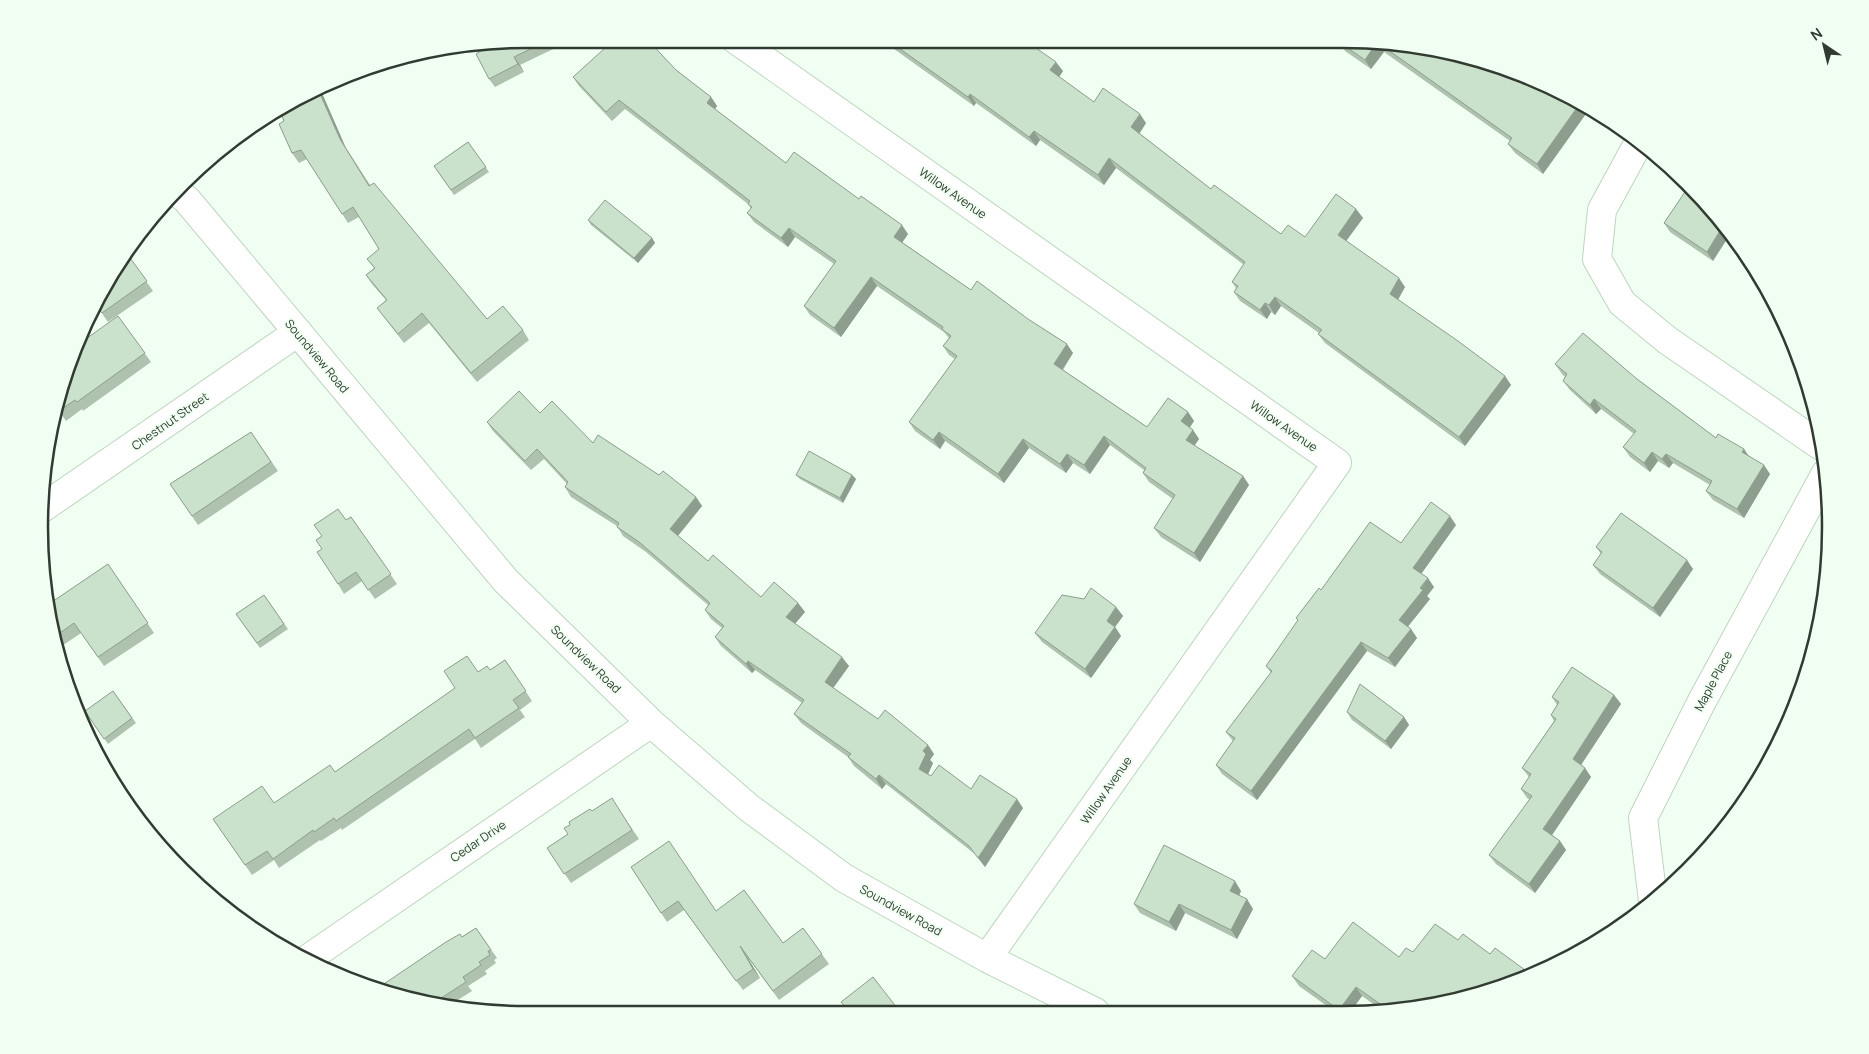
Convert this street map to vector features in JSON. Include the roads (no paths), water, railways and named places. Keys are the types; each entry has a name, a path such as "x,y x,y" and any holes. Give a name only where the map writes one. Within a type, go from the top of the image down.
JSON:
{"street":[{"name":"Willow Avenue","path":"748,48 1337,463 987,958"},
{"path":"1636,149 1602,210 1598,258 1622,304 1667,340 1813,441"},
{"name":"Soundview Road","path":"181,195 506,581 651,723 748,807 844,878 987,958 1082,1006"},
{"name":"Chestnut Street","path":"49,504 298,332"},
{"name":"Maple Place","path":"1651,893 1643,818 1702,702 1819,486"},
{"name":"Cedar Drive","path":"312,956 651,723"}]}
